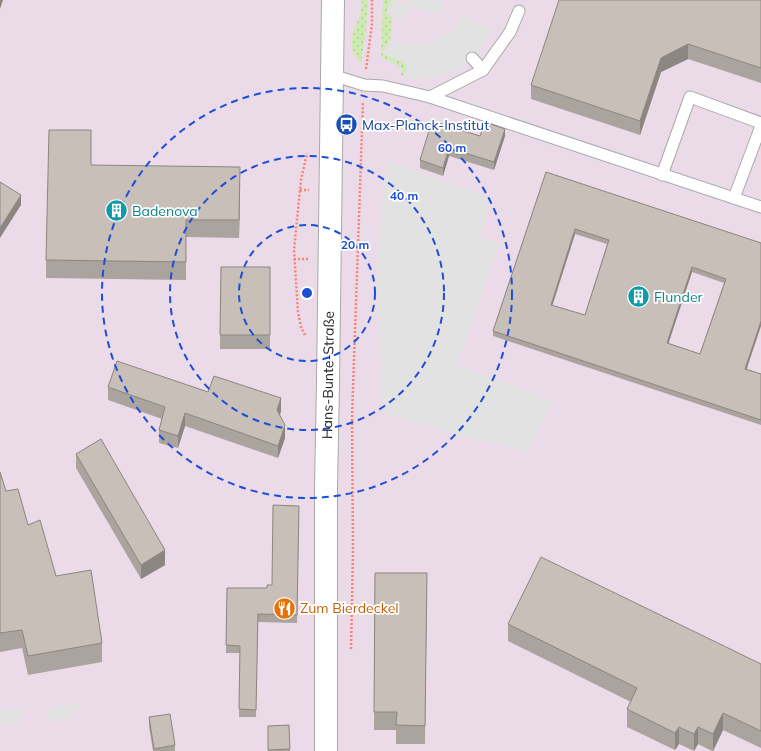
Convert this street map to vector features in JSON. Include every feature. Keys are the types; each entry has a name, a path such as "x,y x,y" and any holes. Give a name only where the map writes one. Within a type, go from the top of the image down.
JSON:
{"street":[{"name":"Hans-Bunte-Straße","path":"326,751 326,488 329,367 333,0"}],"lane":[{"path":"430,97 483,70 510,32 519,11"},
{"path":"472,58 483,70"},
{"path":"332,75 364,85 383,86 430,97 761,207"},
{"path":"662,175 690,97 761,123"},
{"path":"734,198 761,126"}],"path":[{"path":"350,656 353,552 352,418 364,85 372,24 372,0"},
{"path":"307,149 301,180 294,250 298,312 301,327 308,341"}],"shaded area":[{"path":"0,0 761,0 761,751 0,751"},
{"path":"392,0 405,3 407,0 444,0 440,15 409,7 402,20 386,14"},
{"path":"462,17 493,29 481,49 466,63 452,72 434,77 412,80 404,76 407,65 382,53 390,40 404,44 422,45 439,40 452,31"},
{"path":"386,160 493,198 479,236 499,243 457,365 552,401 528,452 468,438 383,412 376,277"},
{"path":"80,704 71,721 45,721 50,706"},
{"path":"25,708 18,724 0,726 0,711"}],"green space":[{"path":"362,0 368,0 361,64 352,47 352,39 359,18"},
{"path":"383,0 392,0 386,13 392,16 390,40 382,53 407,65 404,76 401,75 402,68 381,56"}],"building":[{"path":"559,0 761,0 761,68 688,44 661,58 640,121 531,85"},
{"path":"432,121 480,136 485,122 505,129 494,162 449,148 443,168 420,160"},
{"name":"Badenova","path":"49,130 91,130 91,165 240,167 239,220 186,220 186,262 46,260"},
{"name":"Flunder","path":"546,172 761,243 761,321 745,369 761,374 761,420 493,331","holes":["575,229 609,240 585,315 551,305","692,267 726,279 700,354 667,343"]},
{"path":"0,182 21,195 0,228"},
{"path":"221,267 270,267 270,335 220,335"},
{"path":"117,361 208,392 214,376 281,398 277,410 285,425 278,446 185,413 178,436 159,430 165,407 108,387"},
{"path":"101,439 165,550 141,565 76,454"},
{"path":"0,472 6,491 18,489 28,525 40,520 56,576 91,570 102,643 28,656 22,630 0,633"},
{"path":"273,505 299,506 297,615 258,614 256,710 239,709 240,646 226,645 227,588 267,588 267,585 272,585"},
{"path":"541,557 761,664 761,731 723,713 713,734 698,727 694,734 679,727 675,733 627,709 637,688 508,624"},
{"path":"375,573 427,573 425,726 396,725 397,712 374,712"},
{"path":"170,714 175,745 154,749 149,717"},
{"path":"289,725 290,749 268,750 268,726"}],"place":[{"name":"Max-Planck-Institut","path":"347,125"},
{"name":"Badenova","path":"117,211"},
{"name":"Flunder","path":"638,297"},
{"name":"Zum Bierdeckel","path":"285,608"}]}
